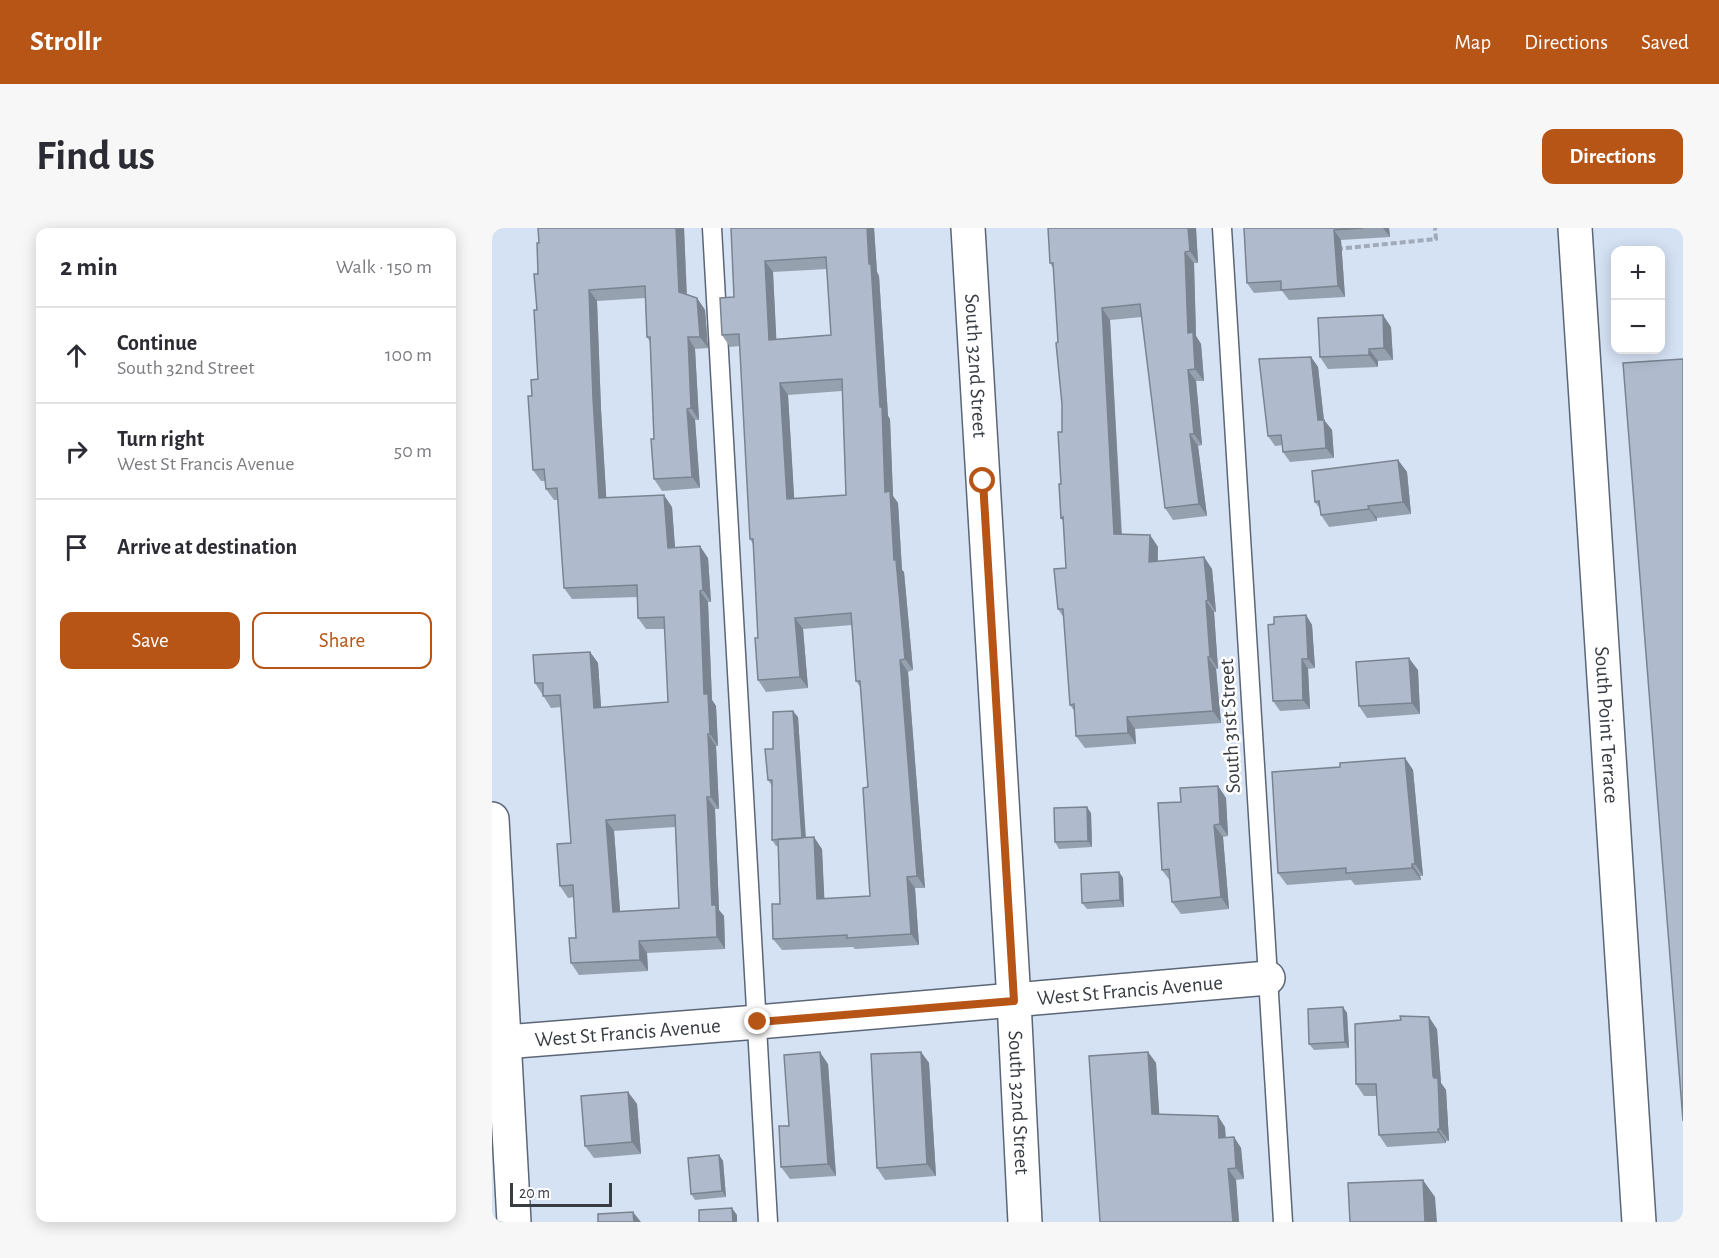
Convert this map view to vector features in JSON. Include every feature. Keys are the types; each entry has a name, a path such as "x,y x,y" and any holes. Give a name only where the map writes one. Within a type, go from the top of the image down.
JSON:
{"street":[{"name":"South 32nd Street","path":"968,228 1025,1222"},
{"name":"South Point Terrace","path":"1575,228 1639,1222"},
{"path":"492,819 498,1042 514,1222"},
{"name":"West St Francis Avenue","path":"498,1042 1014,1001 1268,978"}],"lane":[{"path":"712,228 768,1222"},
{"name":"South 31st Street","path":"1222,228 1283,1222"}],"path":[{"path":"1332,249 1436,239 1435,228"}],"building":[{"path":"538,228 676,228 679,292 697,298 700,337 688,337 691,408 687,409 692,477 654,479 651,439 654,439 650,337 647,337 645,286 589,290 599,498 664,495 668,548 700,546 703,590 700,591 704,694 708,694 710,734 708,734 711,797 707,797 712,905 716,905 717,937 639,941 640,960 571,963 569,938 576,938 573,885 560,886 557,844 571,843 560,695 543,696 543,683 535,683 533,655 590,652 594,708 668,702 664,617 638,618 637,585 564,588 557,488 546,489 544,469 533,470 528,396 532,396 531,380 538,379 534,274 538,274 537,243 539,243","holes":["675,815 679,908 613,912 606,820"]},
{"path":"731,228 867,228 880,407 882,407 885,492 890,491 894,560 896,560 905,659 900,660 917,876 907,877 911,934 773,939 772,904 780,904 778,839 814,837 817,899 870,896 863,788 868,787 860,681 856,681 851,613 795,618 800,677 758,680 753,539 750,539 739,334 722,335 720,298 734,297","holes":["826,257 831,335 769,340 765,261","842,379 846,495 787,499 780,383"]},
{"path":"1048,228 1188,228 1190,251 1185,252 1188,333 1193,332 1195,369 1188,370 1194,434 1190,434 1199,504 1165,508 1140,304 1102,308 1114,534 1150,535 1149,562 1204,557 1208,600 1206,601 1210,657 1208,657 1213,711 1127,717 1128,733 1076,736 1074,704 1070,705 1063,609 1058,609 1054,569 1066,568 1059,484 1061,484 1058,432 1062,432 1062,404 1056,343 1058,342 1053,263 1050,263"},
{"path":"1244,228 1363,228 1334,230 1338,286 1281,290 1281,281 1247,283"},
{"path":"1383,315 1384,348 1369,349 1369,355 1320,357 1318,318"},
{"path":"1311,357 1318,420 1324,420 1326,448 1283,452 1281,435 1268,436 1259,359"},
{"path":"1683,359 1683,1121 1623,363"},
{"path":"1398,460 1403,502 1321,515 1319,501 1315,502 1312,471"},
{"path":"1306,615 1308,659 1302,659 1303,700 1273,701 1268,625 1274,624 1274,617"},
{"path":"1409,658 1412,703 1359,706 1356,662"},
{"path":"793,711 802,838 772,840 772,780 768,780 765,749 773,749 773,712"},
{"path":"1405,758 1415,864 1412,864 1412,868 1346,873 1346,868 1278,873 1272,772 1340,767 1340,763"},
{"path":"1218,786 1220,824 1214,825 1221,897 1172,902 1169,869 1162,870 1158,803 1181,802 1180,788"},
{"path":"1087,807 1088,841 1055,842 1054,808"},
{"path":"1119,872 1120,900 1082,903 1081,874"},
{"path":"1343,1007 1345,1042 1309,1044 1308,1009"},
{"path":"1400,1016 1429,1017 1433,1076 1438,1078 1440,1129 1438,1132 1379,1135 1376,1084 1356,1084 1355,1024 1401,1020"},
{"path":"820,1052 828,1164 781,1167 779,1126 789,1126 784,1055"},
{"path":"921,1052 927,1164 877,1168 871,1054"},
{"path":"1148,1052 1152,1114 1218,1116 1219,1138 1234,1137 1236,1168 1228,1169 1233,1222 1100,1222 1089,1056"},
{"path":"628,1092 632,1142 585,1146 581,1096"},
{"path":"719,1155 722,1191 691,1194 688,1158"},
{"path":"1423,1180 1425,1222 1350,1222 1348,1183"},
{"path":"732,1208 733,1222 699,1222 699,1210"},
{"path":"633,1212 634,1222 598,1222 598,1214"}],"route":[{"path":"758,1022 1014,1001 983,481"}]}
